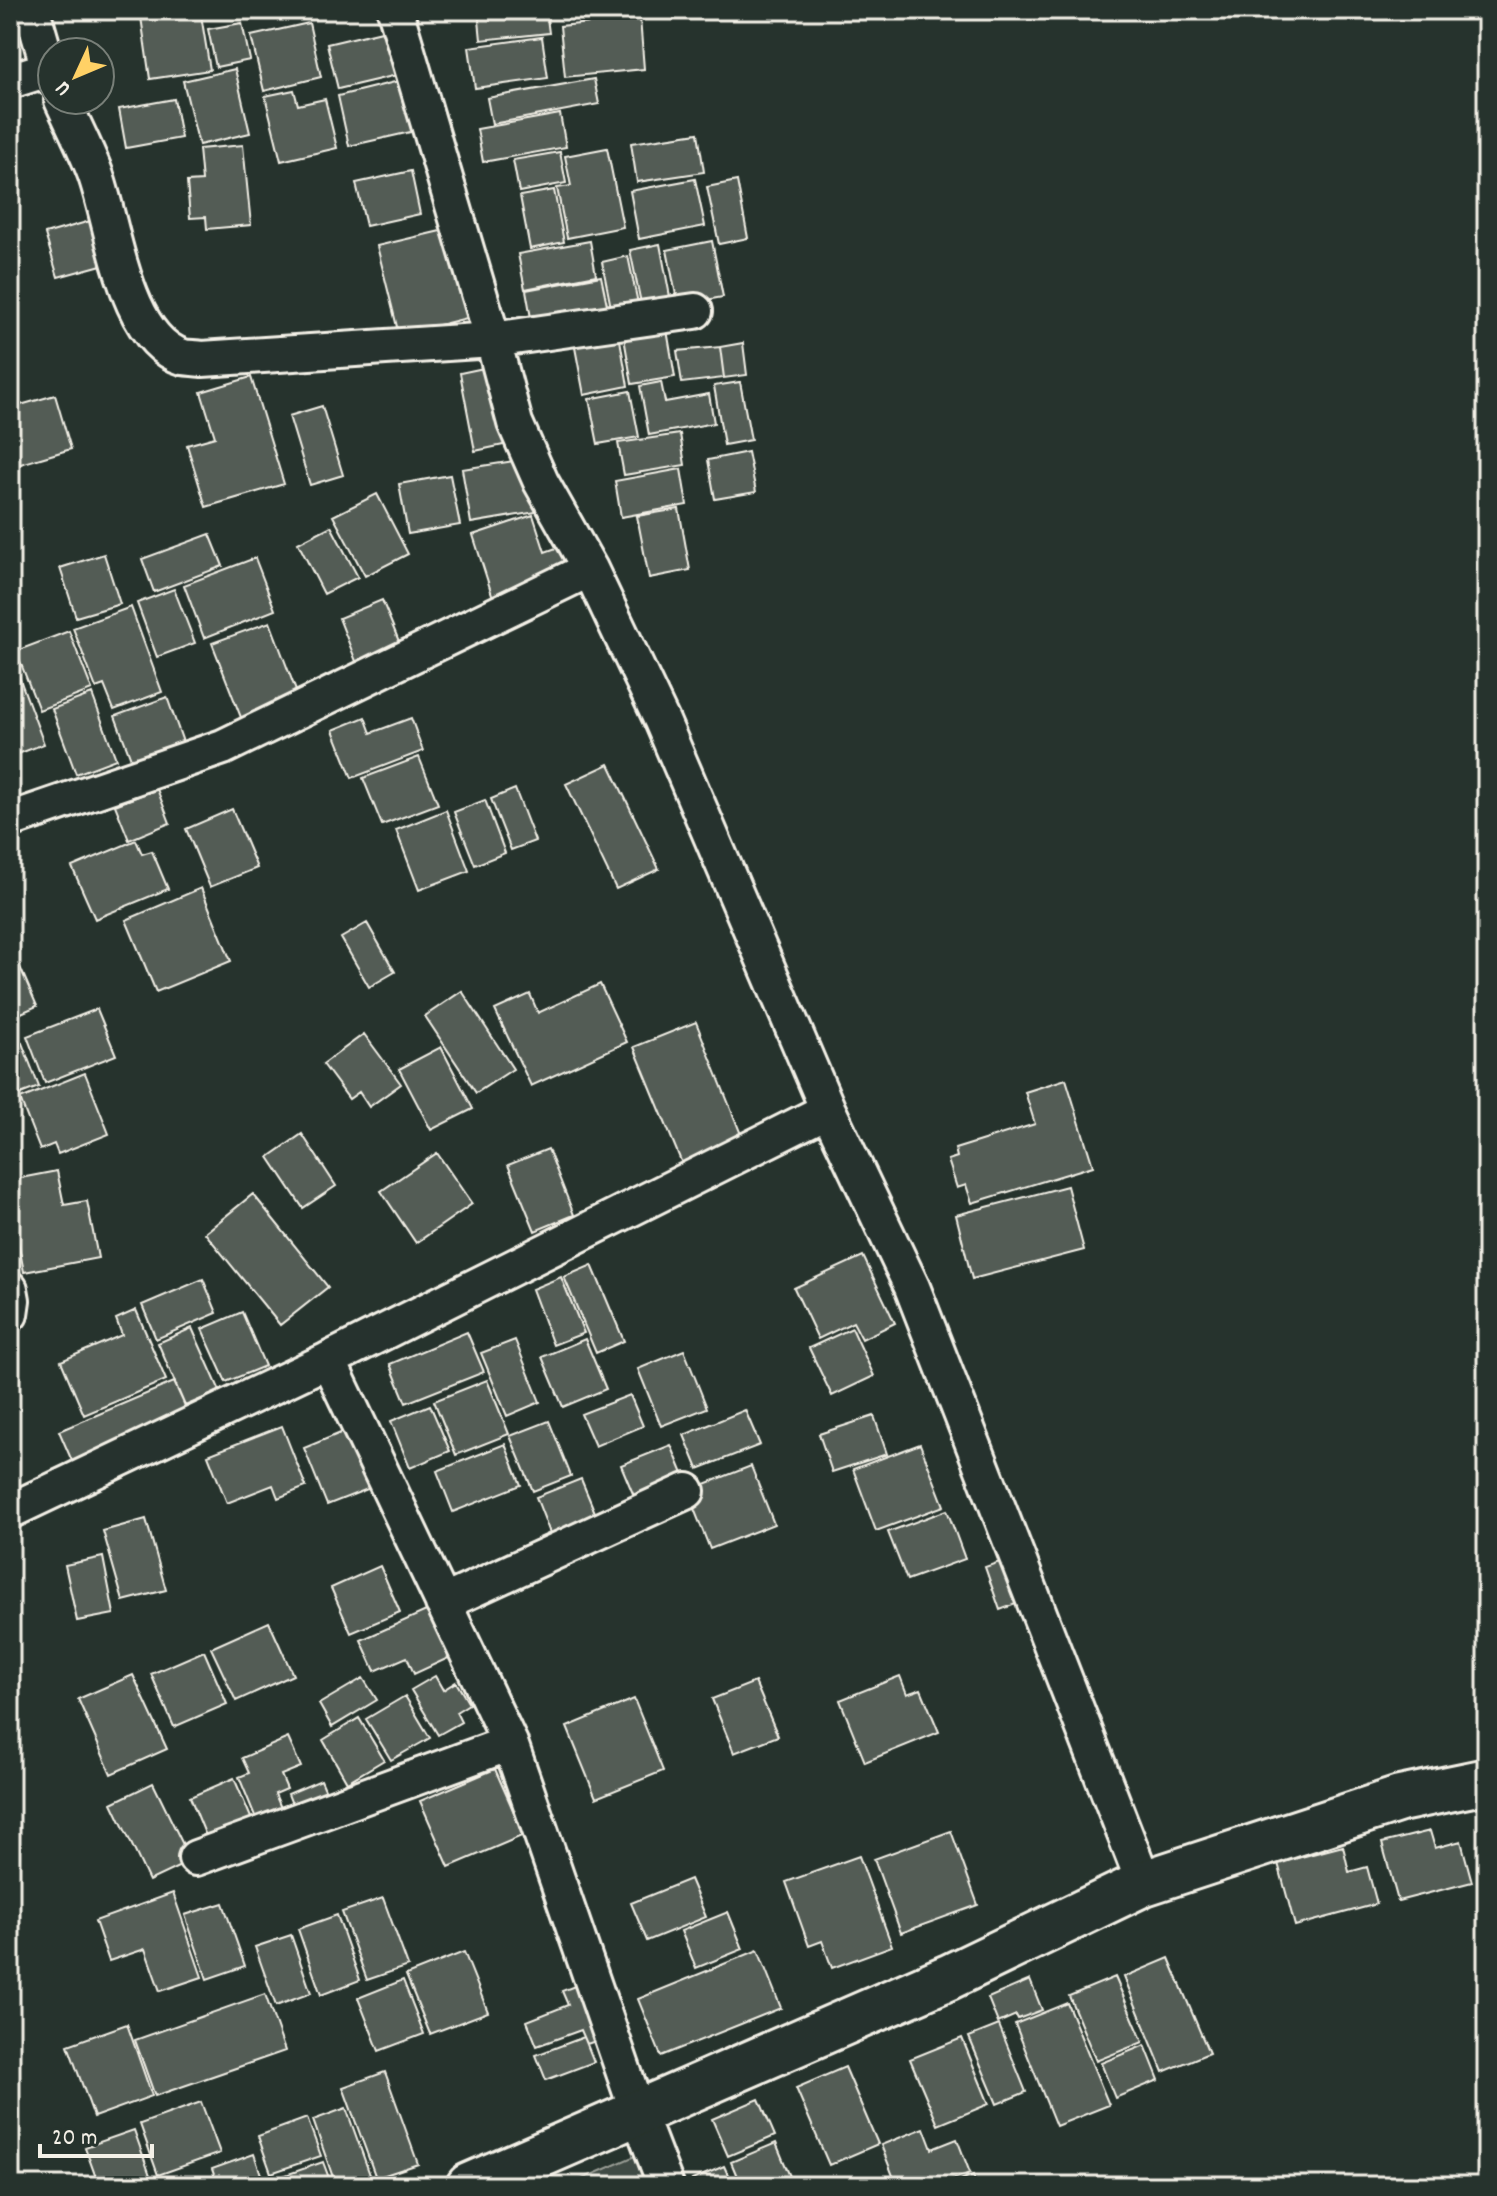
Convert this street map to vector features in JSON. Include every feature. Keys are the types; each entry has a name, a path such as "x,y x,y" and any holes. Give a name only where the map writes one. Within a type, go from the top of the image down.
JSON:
{"street":[{"path":"32,10 39,36"},
{"path":"395,10 515,423 541,482 590,569 662,721 828,1110 912,1287 1144,1883"},
{"path":"10,81 36,76"},
{"path":"69,116 95,174 131,299 145,328 182,356 202,359 493,340 695,311"},
{"path":"10,820 223,747 590,569"},
{"path":"10,1511 328,1360 828,1110"},
{"path":"10,1289 10,1314"},
{"path":"328,1360 510,1743 666,2186"},
{"path":"443,1603 687,1491"},
{"path":"196,1858 510,1743"},
{"path":"469,2186 949,1977 1144,1883 1400,1799 1487,1781"}],"shaded area":[{"path":"644,2152 657,2186 566,2186"}],"building":[{"path":"140,10 214,10 214,13 201,15 210,70 150,79"},
{"path":"237,10 276,10 277,12 238,17"},
{"path":"478,10 546,10 549,33 481,40"},
{"path":"640,18 644,69 565,77 560,26"},
{"path":"242,23 250,60 216,67 208,29"},
{"path":"309,23 321,77 264,91 251,36"},
{"path":"386,30 397,75 338,89 327,44"},
{"path":"542,37 548,78 475,88 469,47"},
{"path":"235,69 250,133 199,145 183,81"},
{"path":"594,79 599,104 492,124 487,98"},
{"path":"403,80 415,131 349,146 338,96"},
{"path":"294,90 298,105 325,99 337,148 281,161 265,96"},
{"path":"174,99 181,138 126,148 119,109"},
{"path":"560,114 566,147 483,162 477,129"},
{"path":"698,133 704,172 637,182 631,143"},
{"path":"243,145 251,225 207,229 206,217 190,218 187,182 202,181 199,149"},
{"path":"607,148 623,227 567,238 557,188 571,186 565,156"},
{"path":"560,152 566,183 519,192 513,160"},
{"path":"411,171 420,214 366,226 356,183"},
{"path":"695,179 705,226 639,239 630,191"},
{"path":"737,181 748,238 719,244 707,187"},
{"path":"554,190 564,242 530,249 520,196"},
{"path":"104,217 116,261 58,277 45,234"},
{"path":"449,229 471,317 399,335 377,246"},
{"path":"590,241 596,275 525,289 518,254"},
{"path":"712,241 723,297 678,305 667,250"},
{"path":"660,244 672,307 643,313 630,250"},
{"path":"628,256 640,313 613,318 602,262"},
{"path":"601,276 609,314 533,329 526,290"},
{"path":"666,324 675,377 632,384 623,332"},
{"path":"619,334 628,386 584,395 574,342"},
{"path":"743,343 747,375 724,378 720,347"},
{"path":"720,347 724,378 682,383 677,351"},
{"path":"498,365 513,443 475,451 460,373"},
{"path":"251,377 284,484 206,507 187,445 215,437 201,392"},
{"path":"661,382 665,402 709,394 714,423 649,435 640,386"},
{"path":"740,382 751,440 724,445 714,386"},
{"path":"630,391 639,437 598,444 589,399"},
{"path":"55,395 71,449 17,465 10,441 10,408"},
{"path":"322,406 343,475 310,485 289,416"},
{"path":"680,434 685,465 624,475 618,443"},
{"path":"748,452 756,492 715,499 708,460"},
{"path":"527,459 536,512 471,523 462,469"},
{"path":"681,469 687,505 621,517 615,481"},
{"path":"450,475 460,525 408,534 399,484"},
{"path":"377,494 408,554 365,576 333,516"},
{"path":"679,509 690,570 649,578 637,516"},
{"path":"533,515 545,552 559,547 568,575 495,604 473,535"},
{"path":"331,526 358,577 324,594 298,543"},
{"path":"210,534 223,566 154,592 142,559"},
{"path":"104,554 120,604 76,617 60,568"},
{"path":"255,558 275,610 204,638 184,585"},
{"path":"174,589 195,643 157,657 137,603"},
{"path":"382,600 405,656 361,674 339,618"},
{"path":"131,607 162,692 114,710 104,685 96,688 73,628"},
{"path":"270,622 299,699 242,720 212,643"},
{"path":"69,631 92,690 39,710 16,651"},
{"path":"15,666 44,744 10,757 10,668"},
{"path":"92,694 116,759 76,774 52,709"},
{"path":"167,697 184,745 133,764 115,716"},
{"path":"365,717 371,733 411,718 423,751 352,778 333,730"},
{"path":"419,757 438,804 382,825 363,778"},
{"path":"609,764 659,869 616,889 566,784"},
{"path":"157,789 170,823 129,840 115,805"},
{"path":"515,789 535,841 511,850 491,799"},
{"path":"485,800 505,853 475,865 454,812"},
{"path":"232,809 257,868 210,887 186,829"},
{"path":"446,810 469,871 419,890 396,830"},
{"path":"136,840 142,854 152,851 168,889 95,919 72,867"},
{"path":"201,888 231,961 156,992 126,920"},
{"path":"367,923 395,972 369,987 341,938"},
{"path":"13,951 37,1006 10,1018 10,953"},
{"path":"600,984 627,1042 531,1086 495,1010 530,994 538,1013"},
{"path":"462,991 513,1069 476,1093 425,1016"},
{"path":"97,1009 116,1055 45,1083 27,1036"},
{"path":"696,1022 744,1142 683,1166 634,1047"},
{"path":"364,1034 401,1084 369,1107 359,1092 349,1099 323,1064"},
{"path":"22,1043 39,1087 10,1098 10,1047"},
{"path":"441,1047 473,1109 431,1130 399,1069"},
{"path":"85,1073 109,1134 58,1154 54,1144 40,1150 20,1099"},
{"path":"1066,1079 1093,1166 972,1203 966,1185 957,1188 948,1160 957,1157 955,1149 1035,1124 1025,1092"},
{"path":"302,1134 336,1186 303,1208 269,1157"},
{"path":"548,1149 574,1215 535,1231 508,1165"},
{"path":"437,1153 472,1204 416,1243 381,1191"},
{"path":"57,1171 64,1205 87,1201 98,1258 24,1272 10,1200 10,1180"},
{"path":"1067,1186 1084,1250 972,1279 956,1215"},
{"path":"253,1194 328,1287 280,1325 205,1233"},
{"path":"863,1256 895,1323 862,1339 853,1322 818,1339 794,1288"},
{"path":"592,1265 624,1341 596,1353 564,1277"},
{"path":"561,1277 584,1333 553,1345 532,1289"},
{"path":"203,1279 217,1313 156,1339 142,1305"},
{"path":"136,1310 166,1380 84,1415 61,1361 122,1335 116,1319"},
{"path":"242,1312 265,1366 226,1382 202,1329"},
{"path":"192,1328 220,1391 185,1406 158,1343"},
{"path":"852,1328 874,1376 832,1396 809,1348"},
{"path":"467,1332 484,1372 406,1403 390,1364"},
{"path":"585,1339 606,1389 563,1407 542,1357"},
{"path":"515,1340 540,1402 507,1416 481,1353"},
{"path":"684,1350 707,1408 661,1426 638,1369"},
{"path":"487,1380 509,1434 456,1455 434,1401"},
{"path":"174,1382 191,1419 75,1468 59,1431"},
{"path":"630,1395 643,1426 595,1446 581,1414"},
{"path":"430,1405 450,1451 410,1468 391,1421"},
{"path":"745,1410 760,1445 698,1469 684,1435"},
{"path":"874,1416 887,1454 832,1472 819,1434"},
{"path":"549,1421 571,1476 533,1491 510,1436"},
{"path":"282,1426 306,1487 278,1498 273,1485 227,1503 208,1455"},
{"path":"355,1427 378,1485 327,1505 304,1448"},
{"path":"505,1444 521,1485 453,1512 437,1471"},
{"path":"920,1444 944,1506 876,1531 853,1469"},
{"path":"671,1445 686,1481 636,1501 621,1465"},
{"path":"751,1466 774,1524 710,1549 687,1491"},
{"path":"581,1479 599,1522 553,1541 536,1497"},
{"path":"947,1510 965,1559 907,1580 888,1532"},
{"path":"146,1519 166,1590 123,1601 103,1531"},
{"path":"103,1557 114,1614 77,1621 65,1565"},
{"path":"1014,1557 1029,1599 1000,1610 985,1567"},
{"path":"380,1566 400,1612 351,1633 331,1588"},
{"path":"435,1607 457,1654 414,1674 407,1657 375,1671 361,1640"},
{"path":"269,1622 293,1675 236,1701 211,1648"},
{"path":"204,1651 227,1704 174,1727 151,1674"},
{"path":"133,1675 167,1749 111,1774 78,1699"},
{"path":"435,1676 443,1690 456,1682 469,1704 456,1712 461,1722 438,1735 411,1690"},
{"path":"900,1676 907,1694 921,1689 939,1732 865,1762 840,1700"},
{"path":"363,1678 377,1700 332,1727 319,1704"},
{"path":"755,1682 778,1736 734,1753 712,1699"},
{"path":"405,1696 430,1738 391,1760 366,1719"},
{"path":"634,1699 663,1771 596,1798 567,1727"},
{"path":"359,1718 384,1760 347,1782 323,1740"},
{"path":"288,1738 301,1767 281,1775 287,1789 275,1794 284,1815 259,1826 239,1777 249,1773 242,1758"},
{"path":"495,1769 524,1835 449,1867 420,1801"},
{"path":"234,1778 255,1827 210,1846 190,1797"},
{"path":"321,1780 331,1803 297,1817 288,1794"},
{"path":"153,1783 191,1861 149,1881 112,1803"},
{"path":"951,1831 978,1905 901,1933 874,1859"},
{"path":"1430,1831 1435,1848 1461,1841 1472,1882 1398,1901 1382,1843"},
{"path":"1343,1846 1349,1872 1367,1867 1377,1904 1295,1926 1278,1863"},
{"path":"859,1856 892,1946 832,1968 822,1941 809,1946 786,1882"},
{"path":"690,1879 706,1917 647,1941 631,1903"},
{"path":"173,1893 202,1977 160,1991 145,1949 109,1961 95,1921"},
{"path":"383,1898 408,1966 367,1980 342,1912"},
{"path":"223,1903 245,1966 207,1979 185,1915"},
{"path":"728,1912 743,1949 696,1968 681,1931"},
{"path":"337,1915 360,1980 321,1995 298,1929"},
{"path":"291,1935 311,1993 276,2006 255,1947"},
{"path":"758,1950 781,2008 661,2056 638,1999"},
{"path":"464,1952 488,2012 430,2034 406,1975"},
{"path":"1169,1958 1209,2053 1163,2072 1124,1977"},
{"path":"1115,1977 1143,2042 1096,2061 1069,1996"},
{"path":"403,1980 424,2034 379,2051 358,1998"},
{"path":"1030,1980 1042,2010 1018,2019 1016,2015 998,2023 988,1998"},
{"path":"585,1982 607,2037 587,2044 581,2030 537,2046 527,2021 568,2005 562,1991"},
{"path":"265,1994 285,2051 155,2096 135,2040"},
{"path":"1067,2003 1109,2105 1056,2126 1015,2024"},
{"path":"127,2024 152,2096 94,2117 68,2045"},
{"path":"999,2025 1026,2092 997,2104 969,2037"},
{"path":"584,2037 594,2062 546,2080 536,2055"},
{"path":"962,2038 989,2104 938,2125 910,2059"},
{"path":"1145,2045 1159,2080 1115,2098 1101,2063"},
{"path":"845,2067 878,2144 829,2165 796,2088"},
{"path":"385,2072 418,2164 376,2178 343,2087"},
{"path":"759,2099 775,2136 728,2156 712,2119"},
{"path":"201,2102 220,2153 158,2175 140,2124"},
{"path":"346,2108 374,2186 336,2186 313,2120"},
{"path":"307,2118 321,2156 271,2173 258,2136"},
{"path":"924,2128 932,2149 957,2139 970,2173 935,2186 897,2186 881,2145"},
{"path":"134,2130 152,2181 136,2186 99,2186 85,2147"},
{"path":"776,2143 794,2186 741,2186 731,2162"},
{"path":"254,2154 265,2186 218,2186 212,2169"},
{"path":"323,2162 332,2186 273,2186 271,2180"},
{"path":"724,2166 733,2186 695,2186 692,2180"},
{"path":"973,2175 977,2186 945,2186"}]}
